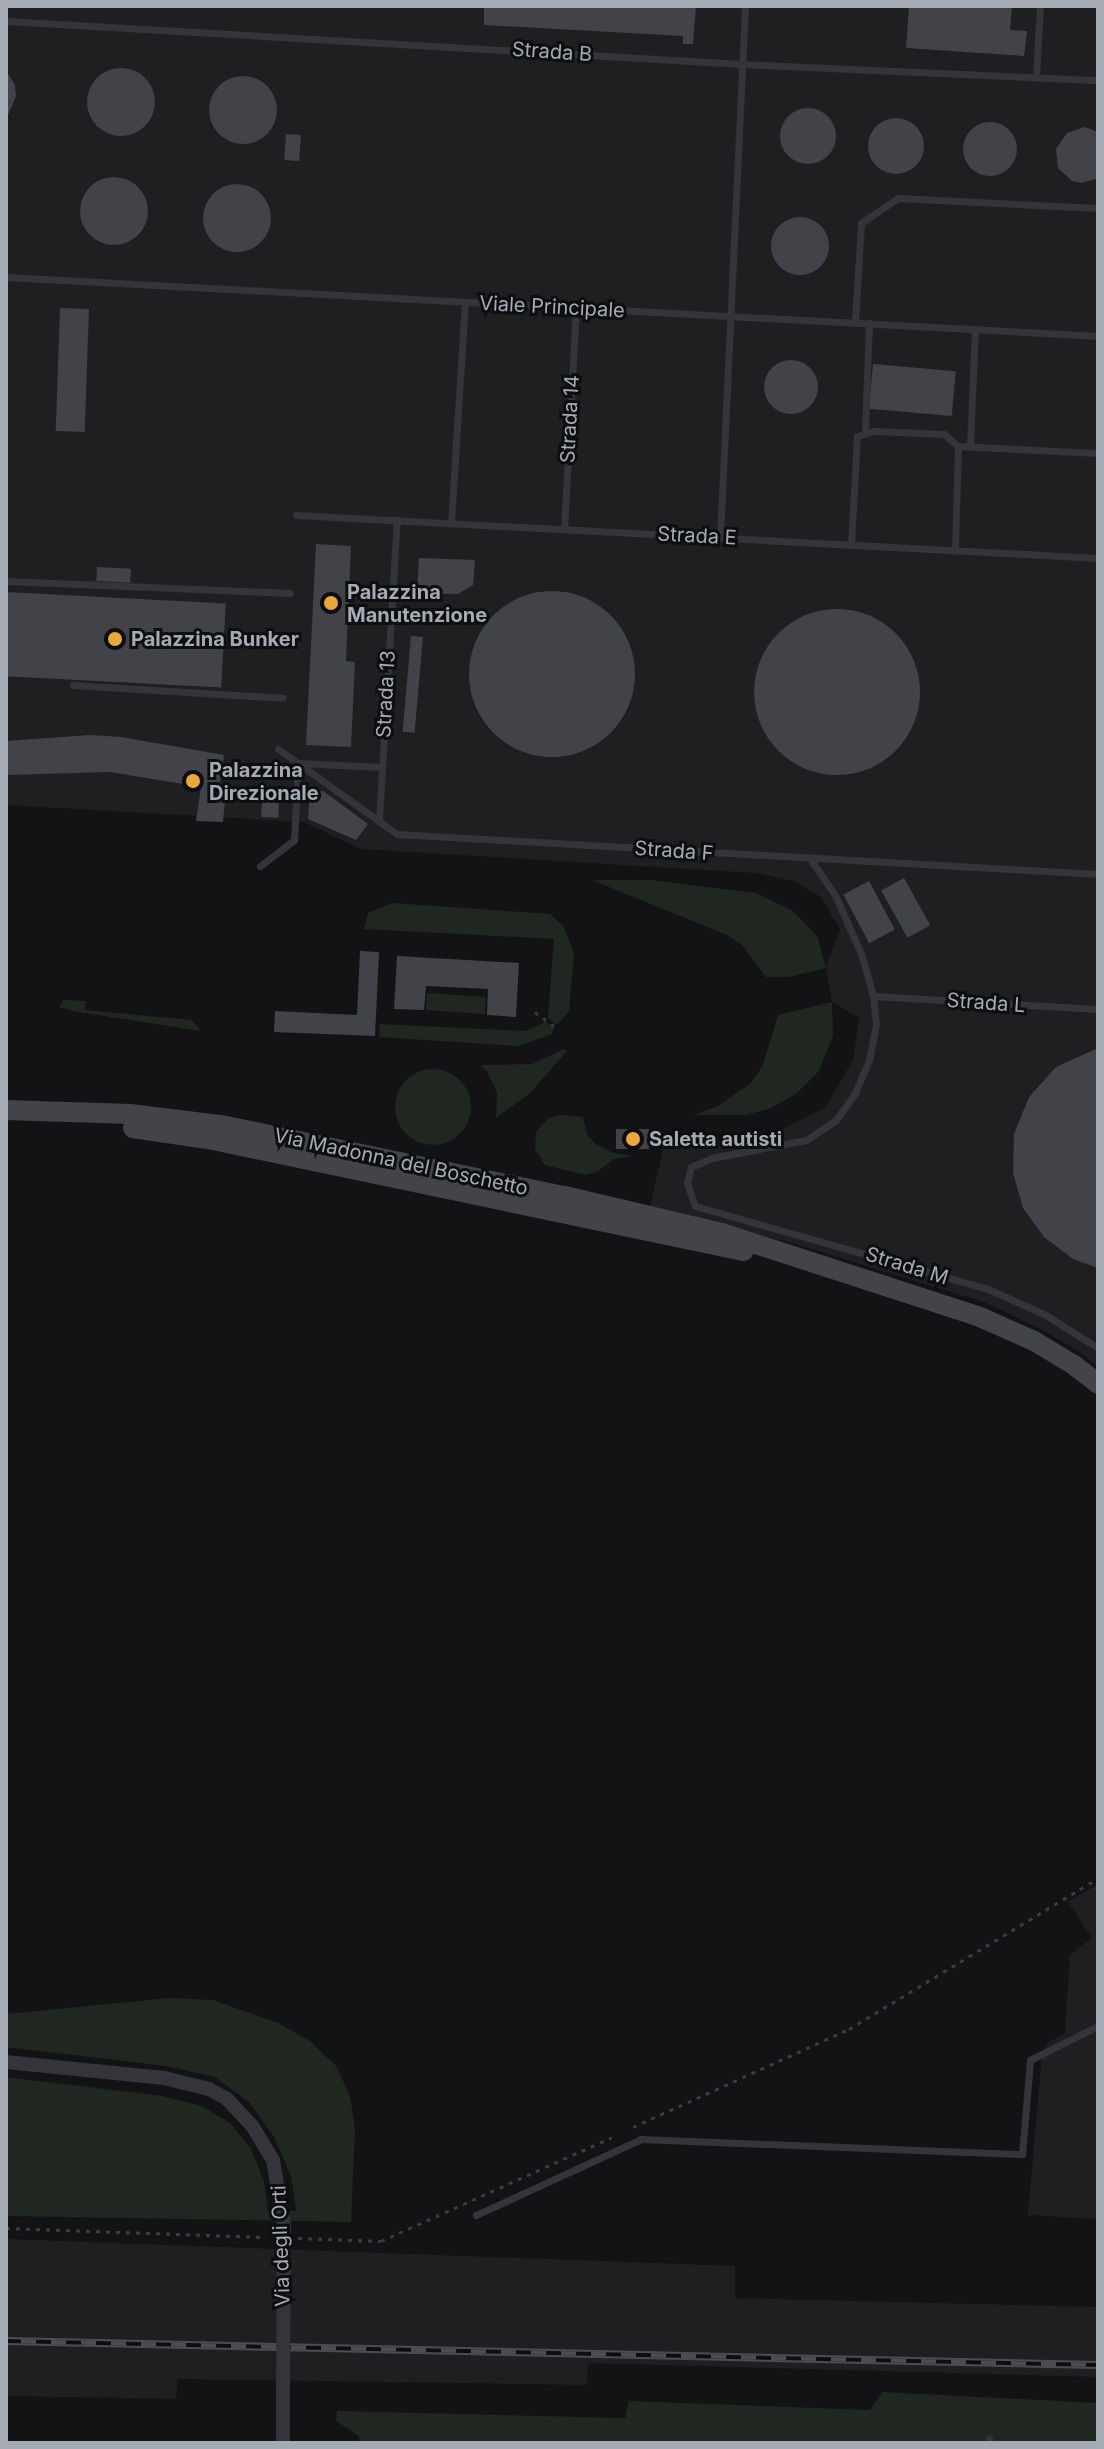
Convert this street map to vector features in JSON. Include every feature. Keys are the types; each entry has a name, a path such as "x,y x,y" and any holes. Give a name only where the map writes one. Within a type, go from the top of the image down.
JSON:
{"main road":[{"name":"Via Madonna del Boschetto","path":"788,1257 707,1245 213,1140 6,1110 130,1114 249,1131 722,1233 980,1317 1034,1341 1098,1384"}],"street":[{"name":"Via degli Orti","path":"6,2062 164,2078 209,2089 227,2099 253,2127 273,2160 286,2232 283,2443"}],"lane":[{"path":"720,537 745,6"},
{"path":"1036,77 1040,6"},
{"name":"Strada B","path":"6,21 742,64 1098,80"},
{"path":"855,322 861,223 898,198 1098,208"},
{"name":"Viale Principale","path":"6,277 1098,336"},
{"path":"451,523 465,302"},
{"name":"Strada 14","path":"564,529 576,308"},
{"path":"865,431 869,323"},
{"path":"970,446 975,329"},
{"path":"851,544 855,446 857,436 865,431 944,434 958,446 1098,453"},
{"path":"955,550 958,446"},
{"name":"Strada E","path":"296,515 1098,558"},
{"name":"Strada 13","path":"379,820 397,520"},
{"path":"6,581 290,593"},
{"path":"73,685 283,698"},
{"name":"Strada F","path":"278,749 397,834 1098,874"},
{"path":"260,866 294,840 298,763 382,767"},
{"path":"811,860 849,923 873,996"},
{"name":"Strada L","path":"873,996 1098,1009"},
{"name":"Strada M","path":"873,996 876,1024 869,1060 854,1095 836,1120 806,1140 698,1162 689,1173 688,1194 695,1206 988,1289 1044,1314 1098,1348"},
{"path":"476,2215 641,2139 1022,2154 1030,2060 1098,2026"}],"path":[{"path":"535,1012 557,1028"},
{"path":"286,2232 381,2241 849,2029 1098,1878"},
{"path":"6,2228 272,2237"}],"shaded area":[{"path":"6,6 1098,6 1098,1367 1080,1352 1039,1328 984,1302 792,1243 650,1207 666,1136 726,1140 769,1136 825,1108 853,1060 859,1018 832,1002 826,967 840,929 821,897 794,881 755,873 361,849 304,822 6,805"},
{"path":"592,880 650,880 756,893 793,911 817,936 826,968 788,977 766,977 742,945 727,935"},
{"path":"392,903 550,914 563,926 574,953 569,1011 557,1025 548,1018 554,939 364,929 368,913"},
{"path":"427,993 486,997 485,1014 426,1010"},
{"path":"63,1000 86,1001 85,1010 192,1020 201,1031 72,1011 59,1007"},
{"path":"832,1002 833,1036 819,1071 796,1094 769,1109 745,1115 694,1115 718,1106 751,1083 763,1065 778,1015"},
{"path":"545,1022 554,1027 552,1034 519,1046 379,1037 380,1024 526,1031"},
{"path":"564,1049 567,1051 530,1093 496,1118 497,1093 487,1071 480,1065 532,1064"},
{"path":"433,1069 447,1072 460,1080 468,1093 471,1107 468,1121 460,1134 447,1142 433,1145 419,1142 406,1134 398,1121 395,1107 398,1093 406,1080 419,1072"},
{"path":"561,1115 583,1117 587,1135 596,1144 613,1153 633,1156 614,1159 597,1172 586,1175 545,1165 535,1149 536,1132 549,1118"},
{"path":"1098,1884 1098,2219 1028,2215 1042,2052 1049,2042 1065,2033 1070,1955 1092,1938 1068,1902"},
{"path":"170,1998 213,2000 278,2023 310,2041 336,2066 350,2096 355,2129 351,2222 6,2216 6,2077 162,2096 202,2106 230,2123 251,2149 264,2181 268,2211 296,2211 291,2176 274,2137 250,2103 215,2077 166,2066 6,2047 6,2014"},
{"path":"6,2239 735,2266 735,2298 1098,2307 1098,2377 588,2363 587,2385 178,2379 176,2399 6,2396"},
{"path":"882,2392 1098,2403 1098,2443 360,2443 359,2436 336,2421 337,2411 625,2418 629,2401 870,2410"}],"building":[{"path":"484,6 696,6 693,44 683,44 683,36 484,25"},
{"path":"909,6 1012,6 1010,30 1027,31 1024,56 906,48"},
{"path":"128,68 149,83 155,102 153,115 145,126 128,136 114,136 97,126 89,115 87,95 97,78 108,70"},
{"path":"6,71 15,85 16,96 6,120"},
{"path":"250,76 271,91 277,110 275,123 267,134 250,144 236,144 219,134 211,123 209,103 219,86 230,78"},
{"path":"808,108 828,116 836,136 828,156 808,164 788,156 780,136 788,116"},
{"path":"896,118 916,126 924,146 916,166 896,174 876,166 868,146 876,126"},
{"path":"990,122 1009,130 1017,149 1009,168 990,176 971,168 963,149 971,130"},
{"path":"1085,127 1098,132 1098,178 1082,183 1072,181 1058,168 1056,149 1067,133"},
{"path":"286,134 301,135 299,161 284,160"},
{"path":"121,177 142,192 148,211 146,224 138,235 121,245 107,245 90,235 82,224 80,204 90,187 101,179"},
{"path":"244,184 265,199 271,218 269,231 261,242 244,252 230,252 213,242 205,231 203,211 213,194 224,186"},
{"path":"800,217 820,226 829,246 820,266 800,275 780,266 771,246 780,226"},
{"path":"60,308 89,309 85,432 56,431"},
{"path":"791,360 802,362 810,368 816,376 816,398 810,406 802,412 791,414 780,412 772,406 766,398 764,387 766,376 772,368 780,362"},
{"path":"873,364 956,371 952,416 869,409"},
{"name":"Palazzina Manutenzione","path":"316,544 351,546 346,661 355,662 351,747 306,745"},
{"path":"419,558 475,560 473,585 458,594 417,593"},
{"path":"97,567 131,569 130,583 96,581"},
{"path":"552,591 584,597 611,615 629,642 635,674 629,706 611,733 584,751 552,757 520,751 493,733 475,706 469,674 475,642 493,615 520,597"},
{"name":"Palazzina Bunker","path":"6,592 226,604 221,687 6,676"},
{"path":"837,609 869,615 896,633 914,660 920,692 914,724 896,751 869,769 837,775 805,769 778,751 760,724 754,692 760,660 778,633 805,615"},
{"path":"411,636 423,637 415,733 403,732"},
{"name":"Palazzina Direzionale","path":"90,735 121,737 224,755 219,790 226,789 223,822 196,821 201,787 110,772 6,775 6,741"},
{"path":"310,791 323,791 368,824 356,840 308,819"},
{"path":"262,802 279,803 278,818 261,817"},
{"path":"904,878 930,925 907,938 881,891"},
{"path":"869,881 895,930 869,943 843,895"},
{"path":"360,951 379,952 375,1036 274,1032 275,1011 357,1015"},
{"path":"397,956 519,963 516,1017 487,1015 488,989 426,986 424,1010 394,1009"},
{"path":"1098,1048 1098,1268 1073,1259 1044,1237 1023,1208 1013,1173 1014,1134 1029,1097 1056,1067"},
{"name":"Saletta autisti","path":"616,1129 649,1129 649,1149 616,1149"}],"railway":[{"path":"6,2341 1098,2365"}],"place":[{"name":"Palazzina Manutenzione","path":"331,603"},
{"name":"Palazzina Bunker","path":"115,639"},
{"name":"Palazzina Direzionale","path":"193,781"},
{"name":"Saletta autisti","path":"633,1139"}]}
